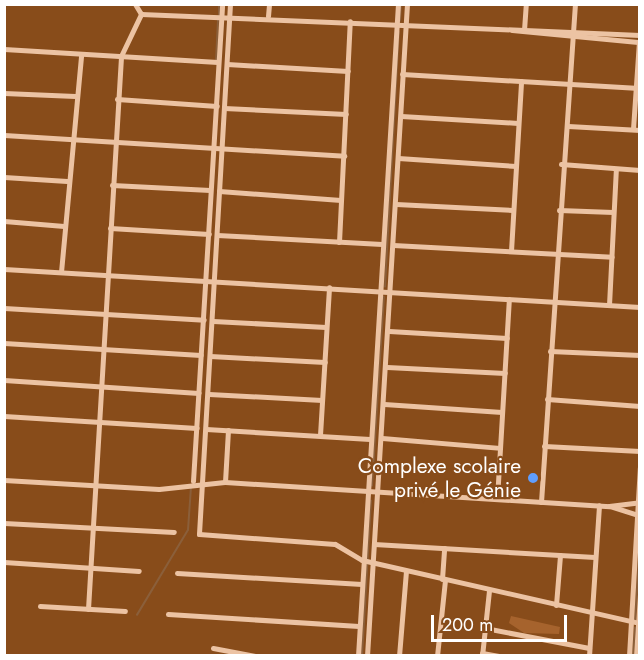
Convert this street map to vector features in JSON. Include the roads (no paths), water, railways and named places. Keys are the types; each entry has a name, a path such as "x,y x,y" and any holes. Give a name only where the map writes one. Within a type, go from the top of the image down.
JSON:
{"street":[{"path":"135,4 141,14"},
{"path":"193,481 222,4"},
{"path":"230,4 200,534 329,543 362,560 373,563 636,622"},
{"path":"268,16 269,4"},
{"path":"358,656 362,560 398,4"},
{"path":"368,656 407,4"},
{"path":"524,31 526,4"},
{"path":"541,502 561,164 572,84 576,4"},
{"path":"141,14 268,16 406,27 639,35"},
{"path":"88,609 117,99 121,56 141,14"},
{"path":"339,242 350,21"},
{"path":"568,126 636,130 635,88 639,42 574,34"},
{"path":"4,50 218,62"},
{"path":"61,272 70,139 81,55"},
{"path":"227,64 348,71"},
{"path":"402,74 635,88"},
{"path":"511,251 521,81"},
{"path":"4,93 75,96"},
{"path":"117,99 217,106"},
{"path":"224,108 346,114"},
{"path":"401,116 518,123"},
{"path":"4,135 344,156"},
{"path":"398,158 516,166"},
{"path":"561,164 639,170"},
{"path":"609,305 616,169"},
{"path":"4,177 67,181"},
{"path":"112,185 219,195 341,200"},
{"path":"396,204 513,210"},
{"path":"559,210 613,212"},
{"path":"4,222 64,226"},
{"path":"110,228 208,234"},
{"path":"217,235 382,244"},
{"path":"393,245 612,257"},
{"path":"4,269 639,307"},
{"path":"320,435 329,287"},
{"path":"497,499 509,299"},
{"path":"4,308 204,320"},
{"path":"213,321 326,327"},
{"path":"389,331 507,338"},
{"path":"4,343 201,355"},
{"path":"550,351 639,355"},
{"path":"210,356 325,362"},
{"path":"387,367 505,373"},
{"path":"4,380 199,393"},
{"path":"209,393 322,400"},
{"path":"547,399 639,406"},
{"path":"384,404 502,412"},
{"path":"4,416 197,428"},
{"path":"206,429 370,439"},
{"path":"225,482 228,430"},
{"path":"382,438 500,448"},
{"path":"544,446 639,452"},
{"path":"636,656 639,467"},
{"path":"4,480 159,489 202,481 377,490 599,505 638,515"},
{"path":"609,506 639,502"},
{"path":"589,656 599,505"},
{"path":"4,523 174,532"},
{"path":"374,544 595,557"},
{"path":"436,656 444,549"},
{"path":"556,605 560,555"},
{"path":"4,562 139,571"},
{"path":"399,656 406,571"},
{"path":"177,573 362,584"},
{"path":"489,590 482,654 499,656"},
{"path":"629,656 639,594"},
{"path":"40,606 125,611"},
{"path":"168,614 359,626"},
{"path":"485,628 589,648"},
{"path":"213,648 255,656"}],"waterway":[{"path":"219,4 219,16"},
{"path":"400,21 401,4"},
{"path":"216,61 218,20"},
{"path":"385,287 399,32"},
{"path":"372,486 384,297"},
{"path":"137,615 188,530 191,487"},
{"path":"362,656 371,501"},
{"path":"635,620 640,544"},
{"path":"633,656 635,628"}],"place":[{"name":"Complexe scolaire privé le Génie","path":"533,478"}]}
